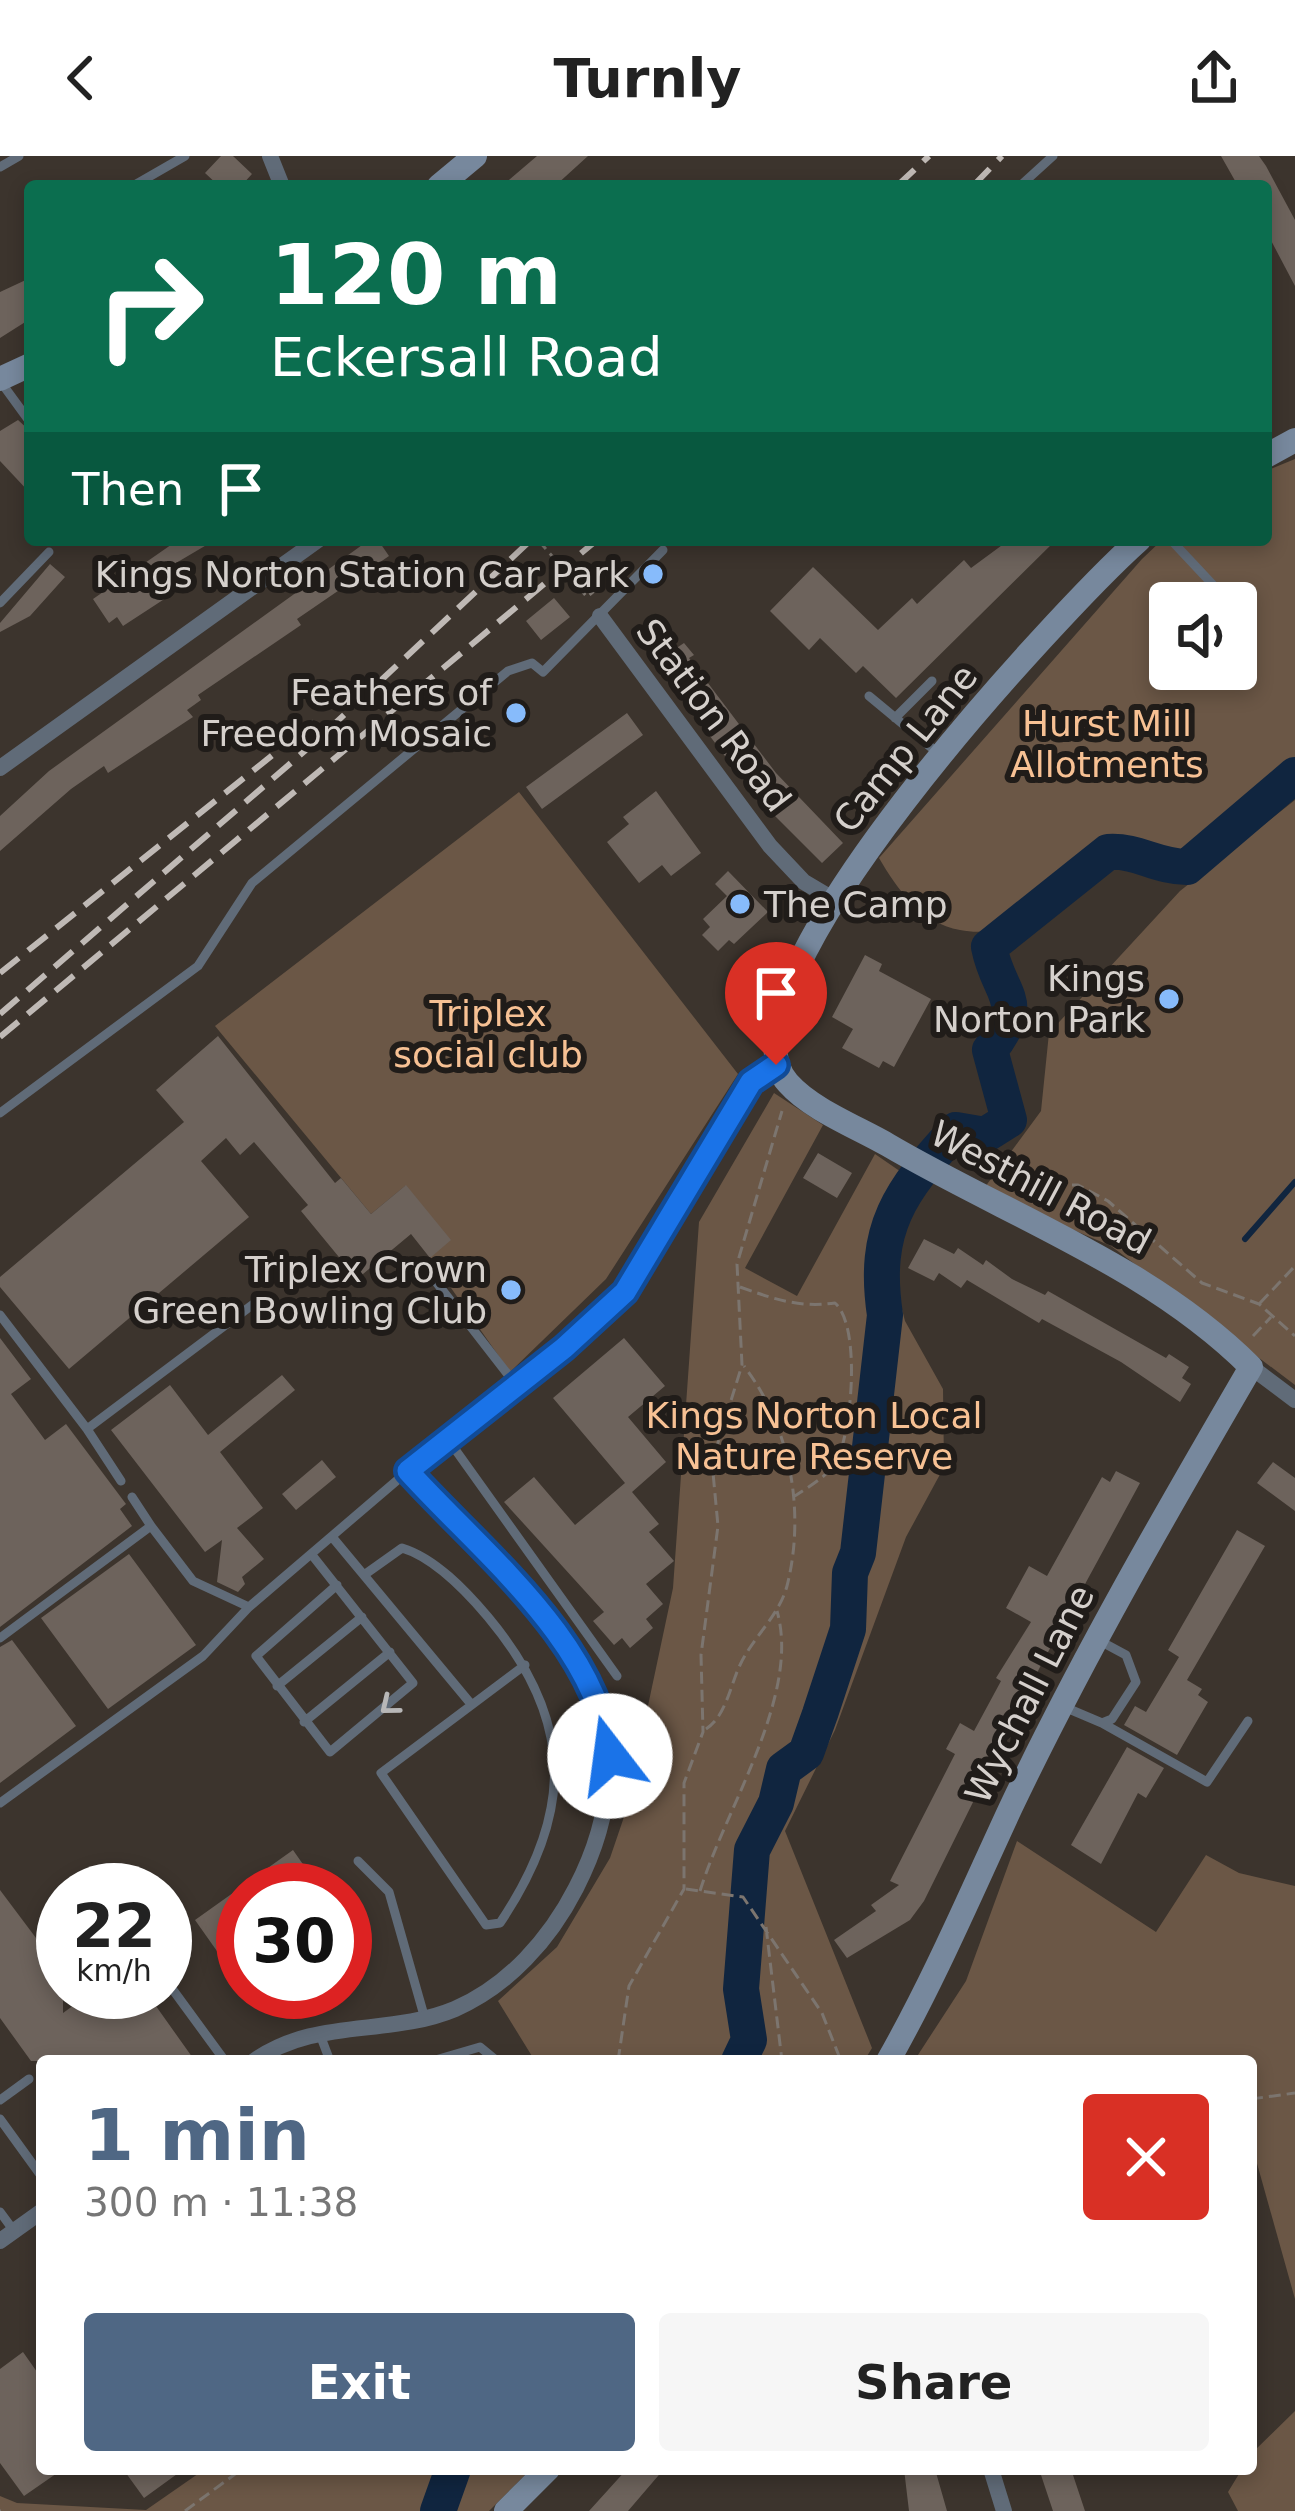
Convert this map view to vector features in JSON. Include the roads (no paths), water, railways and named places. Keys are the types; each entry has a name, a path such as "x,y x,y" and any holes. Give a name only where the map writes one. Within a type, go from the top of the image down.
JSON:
{"street":[{"path":"446,180 475,156"},
{"path":"0,768 310,546"},
{"name":"Camp Lane","path":"776,1065 775,1032 800,959 831,898 1018,667 1133,546"},
{"name":"Station Road","path":"599,616 770,846 804,882 831,898"},
{"path":"264,2055 319,2032 425,2019 464,2004 502,1981 552,1928 596,1840 610,1756 592,1691 534,1606 408,1471 625,1292 751,1082 776,1065"},
{"name":"Westhill Road","path":"776,1065 796,1090 950,1183 1103,1258 1292,1391"},
{"name":"Wychall Lane","path":"891,2055 940,1968 1062,1706 1244,1360"},
{"path":"7,2236 36,2215"},
{"path":"506,2511 542,2475"},
{"path":"993,2475 1004,2511"}],"lane":[{"path":"0,167 19,156"},
{"path":"143,180 185,156"},
{"path":"1027,180 1053,156"},
{"path":"0,380 24,414"},
{"path":"1177,546 1210,582"},
{"path":"0,1113 198,966 252,883 521,664 532,663 543,673 663,550"},
{"path":"0,603 49,552"},
{"path":"895,718 932,681"},
{"path":"869,695 943,757"},
{"path":"433,1278 516,1384"},
{"path":"87,1429 256,1302"},
{"path":"0,1315 121,1481"},
{"path":"447,1438 617,1676"},
{"path":"0,1803 203,1656 249,1607 408,1471"},
{"path":"132,1497 193,1582 249,1607"},
{"path":"0,1638 151,1526"},
{"path":"333,1538 471,1704"},
{"path":"364,1575 394,1550 420,1556 478,1604 525,1665 548,1730 554,1799 530,1880 494,1925 478,1918 381,1773 525,1665"},
{"path":"312,1555 337,1585 413,1682 412,1688 335,1751 326,1750 256,1660 257,1651 337,1585"},
{"path":"277,1686 362,1617"},
{"path":"1096,1639 1126,1655 1136,1682 1112,1719 1102,1723"},
{"path":"304,1721 390,1652"},
{"path":"1062,1706 1207,1782 1248,1721"},
{"path":"358,1861 389,1892 425,2019"},
{"path":"192,2016 221,2055"},
{"path":"319,2032 328,2055"},
{"path":"453,2055 480,2047 490,2055"},
{"path":"0,2100 29,2078"},
{"path":"0,2119 36,2169"},
{"path":"0,2212 7,2236"}],"waterway":[{"path":"742,2055 749,2040 741,1989 752,1850 776,1803 784,1769 806,1753 848,1629 850,1573 858,1553 885,1315 882,1285 887,1234 905,1192 956,1130 985,1135 1009,1120 990,1050 1008,1020 1008,998 989,947 1108,852 1187,867 1295,775"},
{"path":"1245,1239 1295,1182"},
{"path":"438,2511 451,2475"}],"railway":[{"path":"903,180 929,156"},
{"path":"979,180 1002,156"},
{"path":"0,1014 314,743 525,546"},
{"path":"0,1037 590,546"},
{"path":"0,973 314,722"}],"place":[{"name":"Kings Norton Station Car Park","path":"653,574"},
{"name":"Feathers of Freedom Mosaic","path":"516,713"},
{"name":"The Camp","path":"740,904"},
{"name":"Kings Norton Park","path":"1169,999"},
{"name":"Triplex Crown Green Bowling Club","path":"511,1290"}],"park label":[{"name":"Hurst Mill Allotments","path":"1107,744"},
{"name":"Triplex social club","path":"488,1034"},
{"name":"Kings Norton Local Nature Reserve","path":"814,1436"}]}
